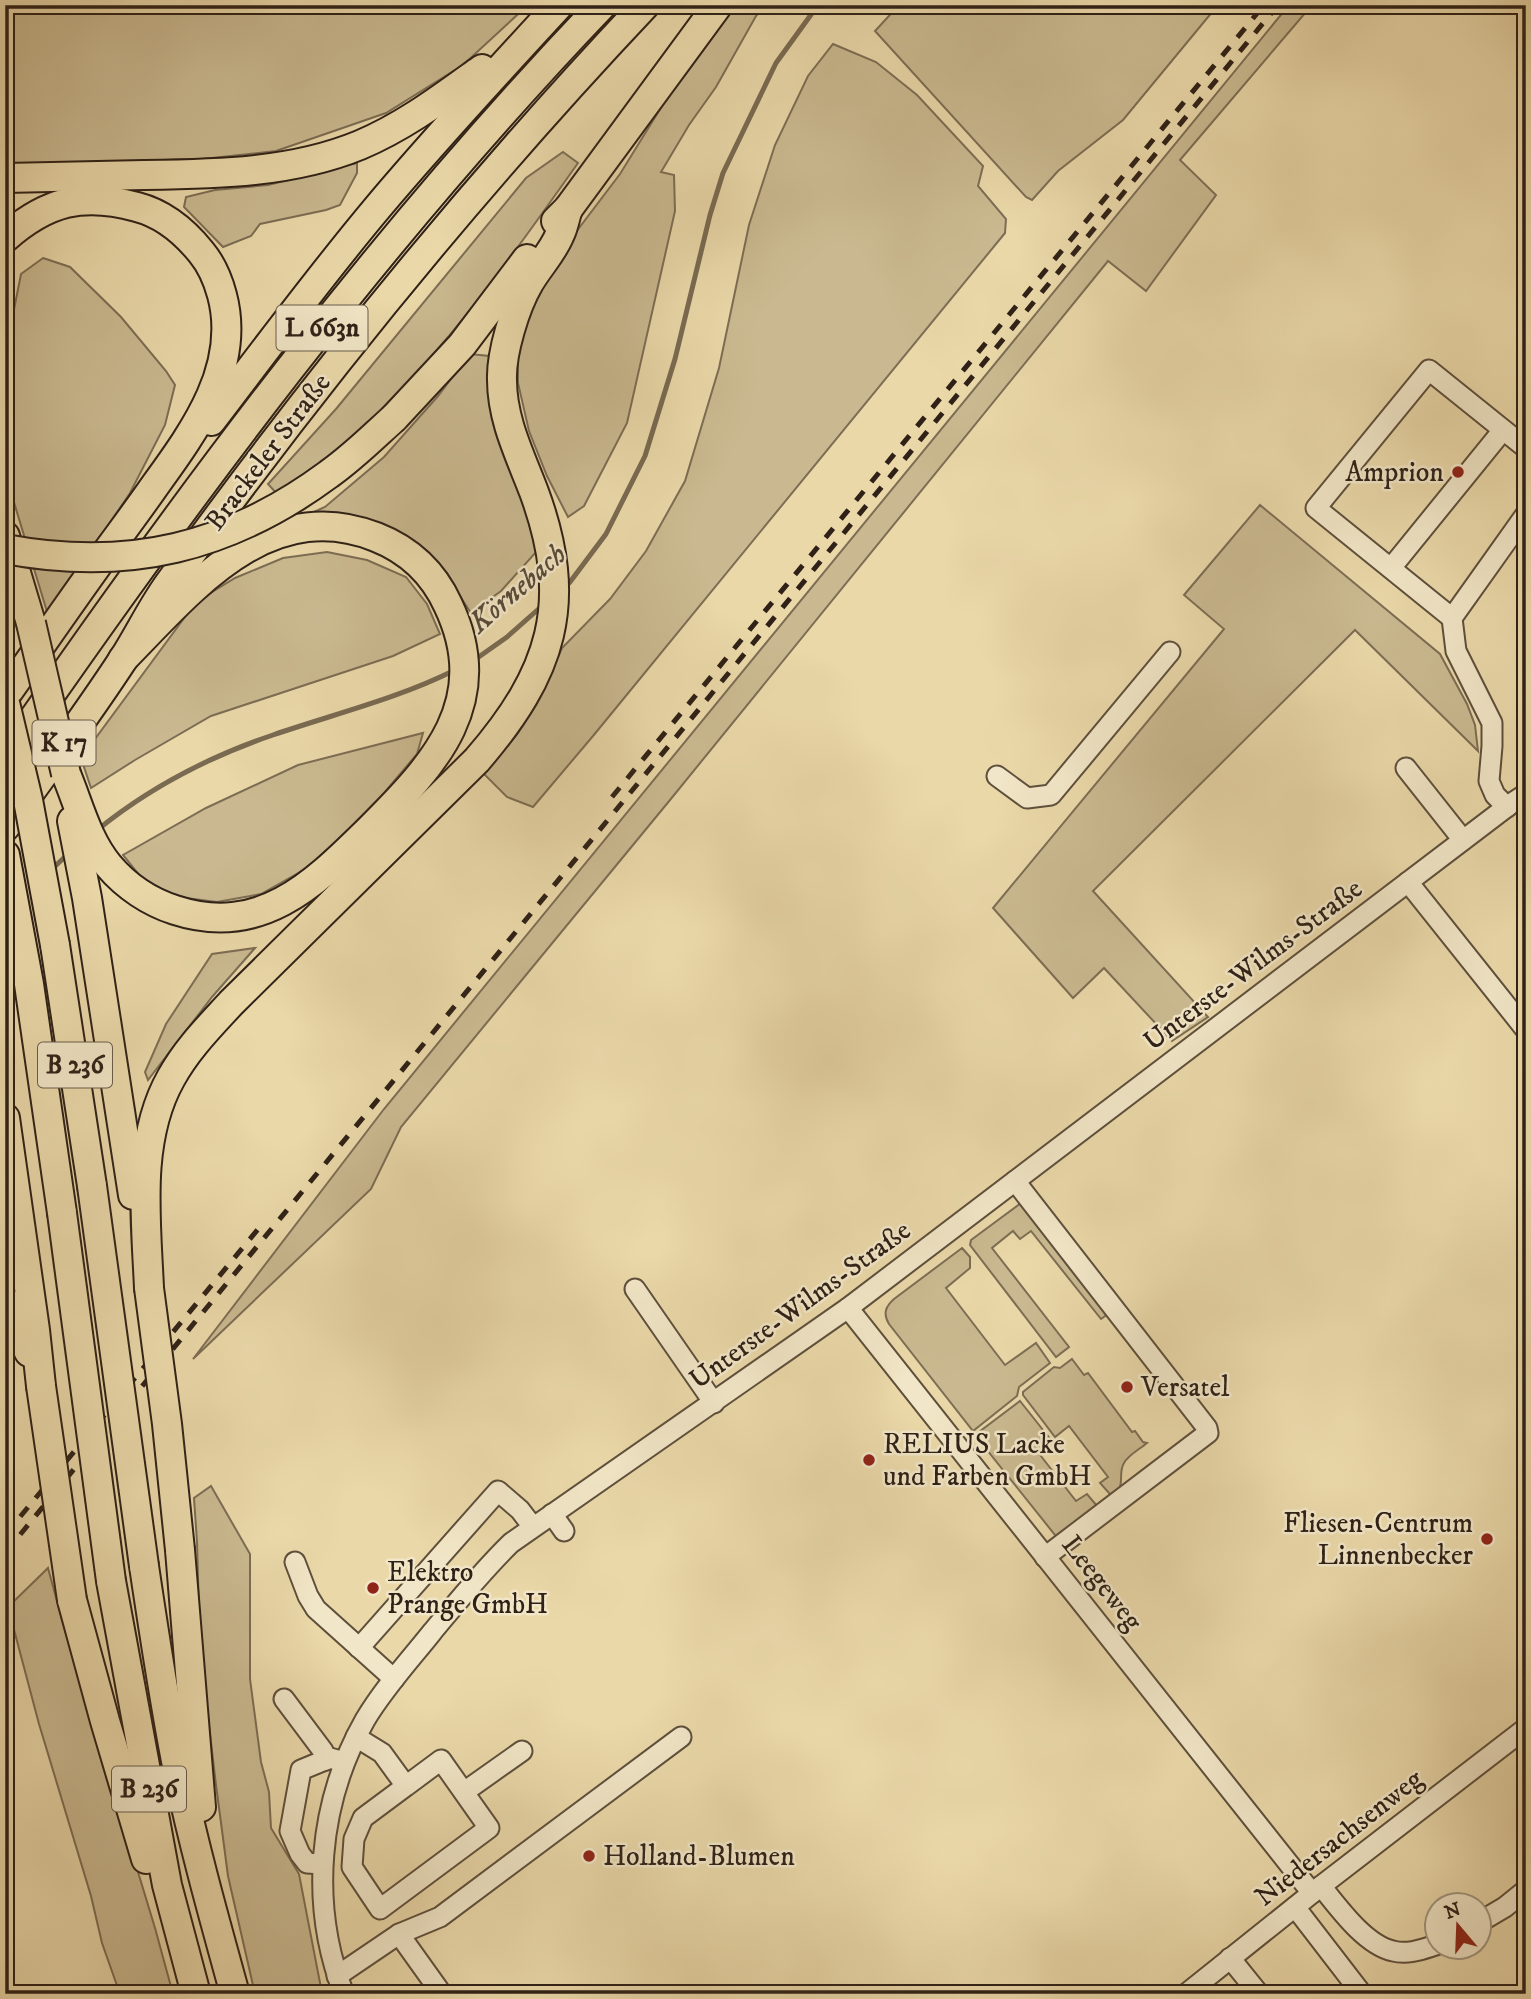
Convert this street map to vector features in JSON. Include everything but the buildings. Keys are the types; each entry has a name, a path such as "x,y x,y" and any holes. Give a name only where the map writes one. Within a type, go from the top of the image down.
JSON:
{"highway":[{"path":"175,458 211,421 379,206 469,102 559,5"},
{"name":"Brackeler Straße","path":"5,760 66,671 213,470 345,299 496,120 602,5"},
{"name":"Brackeler Straße","path":"5,827 123,659 168,585 321,381 460,211 645,5"},
{"path":"5,549 47,556 92,559 178,548 222,534 283,505 323,479 394,418 462,345 550,227 568,209 718,5"},
{"path":"5,178 208,174 266,169 312,160 358,145 395,128 429,108 533,33"},
{"path":"5,238 19,225 42,211 87,199 120,202 164,217 179,228 205,256 225,306 226,340 214,390 203,415 5,696"},
{"path":"149,1287 146,1170 155,1116 170,1079 193,1044 231,1003 477,760 500,733 536,677 545,654 552,623 554,565 542,515 509,427 501,379 504,354 527,286 560,235 568,209"},
{"path":"66,774 92,841 109,866 126,883 169,909 195,917 219,919 247,915 291,897 325,873 421,776 442,747 452,727 459,709 465,670 458,625 446,599 423,566 388,542 363,532 331,526 302,528 274,535 242,550 199,582 123,659"},
{"path":"5,536 31,623 66,774 69,806 87,898 149,1287 180,1550 205,1887"},
{"name":"B 236","path":"5,703 28,800 55,945 92,1186 144,1566 177,1766 205,1887 235,1994"},
{"name":"B 236","path":"5,855 29,984 111,1581 167,1885 196,1994"},
{"path":"5,1118 72,1600 173,1960 187,1994"},
{"path":"5,1301 41,1386"}],"street":[{"path":"1452,618 1316,508 1429,370 1526,448"},
{"path":"1391,568 1503,430"},
{"path":"1507,807 1495,794 1489,781 1492,723 1456,651 1452,618 1526,514"},
{"path":"997,776 1027,798 1051,795 1170,652"},
{"path":"1406,768 1463,840"},
{"name":"Unterste-Wilms-Straße","path":"340,1985 326,1921 322,1864 335,1761 356,1737 394,1679 488,1565 511,1543 552,1514 648,1459 714,1403 848,1308 1526,794"},
{"path":"1408,882 1526,1030"},
{"path":"1015,1181 1207,1428 1208,1433 1045,1557"},
{"path":"635,1289 714,1403"},
{"name":"Leegeweg","path":"848,1308 1045,1557 1316,1890 1373,1941 1393,1951 1422,1950"},
{"path":"359,1648 498,1491 520,1510 533,1527"},
{"path":"552,1514 564,1531"},
{"path":"295,1562 316,1609 394,1679"},
{"path":"284,1699 323,1751 335,1761"},
{"name":"Niedersachsenweg","path":"1186,1994 1526,1728"},
{"path":"356,1737 382,1753 406,1786"},
{"path":"340,1985 399,1934 440,1917 681,1737"},
{"path":"464,1792 522,1751"},
{"path":"441,1760 489,1828 380,1909 352,1867 354,1839 363,1818 406,1786 441,1760"},
{"path":"322,1864 307,1863 290,1831 301,1770 335,1761"},
{"path":"1492,1915 1526,1890"},
{"path":"1295,1907 1362,1994"},
{"path":"399,1934 439,1990"},
{"path":"1230,1958 1259,1994"}],"shaded area":[{"path":"5,5 528,5 463,65 386,113 276,151 156,164 5,164"},
{"path":"728,5 765,5 661,172 674,175 675,211 627,423 584,506 568,517 547,476 529,431 518,383 518,340 537,292 554,261 620,174"},
{"path":"899,5 1218,5 1123,120 1058,171 1032,200 1026,197 875,31"},
{"path":"1289,5 1312,5 1180,160 1216,195 1146,291 1108,261 401,1127 371,1189 193,1359 384,1109"},
{"path":"833,44 876,62 917,95 983,166 978,186 1006,219 1005,233 533,807 507,797 484,774 518,733 539,699 562,648 610,599 646,551 685,481 719,368 749,225 775,145 808,76"},
{"path":"563,152 578,163 513,254 443,343 366,425 323,461 277,494 268,484 336,409 526,178"},
{"path":"357,163 357,173 340,205 260,224 251,236 223,247 184,207 186,197 215,190 268,185"},
{"path":"43,258 70,267 121,317 175,385 165,425 130,493 48,615 13,499 5,463 5,355 21,274"},
{"path":"470,354 489,356 490,383 533,527 537,551 501,591 471,613 458,593 427,559 300,518 325,507 384,457 438,396"},
{"path":"1260,505 1440,654 1467,704 1475,725 1478,751 1355,630 1093,891 1208,1017 1172,1041 1104,968 1073,998 993,908 1224,629 1184,595"},
{"path":"327,552 367,560 406,577 427,604 440,634 393,656 211,716 91,788 81,758 196,602 235,578 283,558"},
{"path":"423,733 417,754 384,793 316,863 261,894 217,902 178,897 144,881 123,855 206,808 298,765"},
{"path":"255,948 212,997 148,1080 145,1072 166,1024 212,954"},
{"path":"1021,1203 1108,1314 1101,1319 1031,1231 1020,1239 1013,1231 992,1248 1069,1347 1056,1357 970,1245 971,1240"},
{"path":"962,1248 970,1257 970,1268 946,1288 1005,1365 1036,1343 1050,1363 1019,1387 1017,1396 973,1431 886,1317 887,1308 894,1299"},
{"path":"1072,1359 1084,1375 1088,1373 1132,1432 1135,1431 1143,1442 1147,1443 1126,1460 1122,1467 1121,1485 1112,1495 1100,1483 1108,1477 1069,1426 1055,1437 1023,1395 1023,1392 1054,1367 1060,1368"},
{"path":"1020,1401 1051,1440 1037,1451 1076,1501 1087,1494 1097,1506 1059,1540 975,1435"},
{"path":"211,1486 250,1554 250,1679 261,1762 269,1792 271,1828 299,1874 324,1994 255,1994 228,1876 200,1649 194,1498"},
{"path":"48,1568 173,1994 120,1994 102,1943 8,1607"}],"waterway":[{"name":"Körnebach","path":"563,588 606,534 645,456 675,359 723,173 776,63 818,5"},
{"name":"Körnebach","path":"473,661 507,637 542,606"},
{"name":"Körnebach","path":"96,831 159,787 203,763 273,735 388,698 455,670"},
{"name":"Körnebach","path":"51,870 69,853"}],"railway":[{"path":"612,797 1264,5"},
{"path":"5,1553 1278,5"},
{"path":"5,1535 264,1222"}],"place":[{"name":"Amprion","path":"1458,472"},
{"name":"Versatel","path":"1127,1387"},
{"name":"RELIUS Lacke und Farben GmbH","path":"869,1460"},
{"name":"Fliesen-Centrum Linnenbecker","path":"1487,1539"},
{"name":"Elektro Prange GmbH","path":"373,1588"},
{"name":"Holland-Blumen","path":"589,1856"}]}
